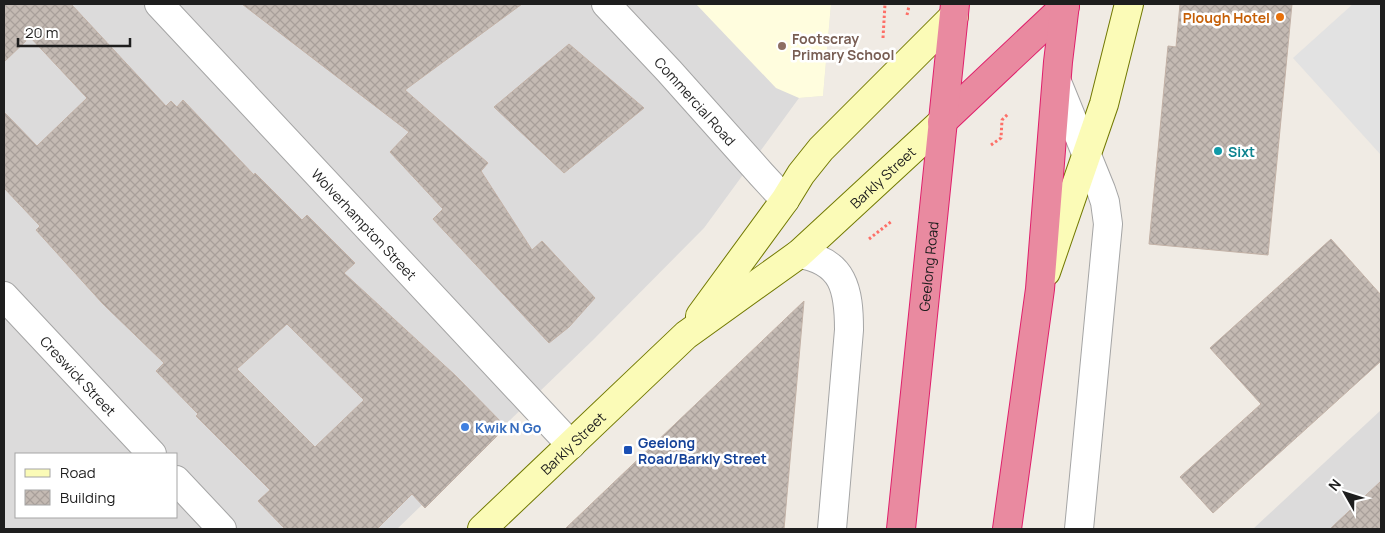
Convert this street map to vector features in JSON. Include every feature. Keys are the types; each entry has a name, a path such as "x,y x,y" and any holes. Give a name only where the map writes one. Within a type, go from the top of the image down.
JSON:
{"highway":[{"path":"1007,529 1040,289 1058,62 1066,5"},
{"name":"Barkly Street","path":"942,122 1066,5"},
{"name":"Geelong Road","path":"901,529 942,122 959,8"}],"street":[{"name":"Wolverhampton Street","path":"158,4 571,445"},
{"name":"Commercial Road","path":"606,4 785,200"},
{"path":"1040,289 1109,88 1118,41 1129,4"},
{"name":"Barkly Street","path":"686,336 821,149 959,8"},
{"path":"1057,82 1105,202 1108,224 1079,529"},
{"name":"Barkly Street","path":"482,529 686,336 799,254 942,122"},
{"path":"799,254 819,259 831,267 843,283 848,304 849,330 832,529"},
{"name":"Creswick Street","path":"4,296 151,453"},
{"path":"178,482 222,529"}],"path":[{"path":"884,43 885,4"},
{"path":"991,145 1000,138 1002,120 1008,114"},
{"path":"876,232 892,220"}],"shaded area":[{"path":"4,4 831,4 823,96 799,98 704,228 593,340 397,529 4,529"},
{"name":"Footscray Primary School","path":"696,4 831,4 823,96 799,98 776,88"},
{"path":"1353,4 1381,4 1381,155 1293,58"},
{"path":"1381,410 1381,529 1253,529"}],"building":[{"path":"4,4 71,4 166,106 171,101 177,107 183,100 254,175 255,173 302,220 307,215 355,263 344,273 456,376 506,427 425,508 412,494 377,529 285,529 258,501 270,490 196,416 198,414 156,371 164,363 103,304 36,230 40,226 4,188 4,112 37,146 87,98 30,37 4,62","holes":["287,324 364,400 315,447 237,369"]},
{"path":"242,4 522,4 405,90 488,163 481,171 532,250 542,241 595,298 569,327 549,343 433,219 443,209 390,152 409,132"},
{"name":"Sixt","path":"1180,4 1292,4 1268,255 1149,244 1168,46 1176,47"},
{"path":"569,44 644,108 564,173 494,107"},
{"path":"1331,239 1381,295 1381,361 1213,513 1180,477 1261,404 1210,348"},
{"path":"804,301 784,529 565,529"},
{"path":"1381,481 1381,529 1330,529"}],"place":[{"name":"Plough Hotel","path":"1280,17"},
{"name":"Footscray Primary School","path":"782,46"},
{"name":"Sixt","path":"1218,151"},
{"name":"Kwik N Go","path":"465,427"},
{"name":"Geelong Road/Barkly Street","path":"628,450"}]}
